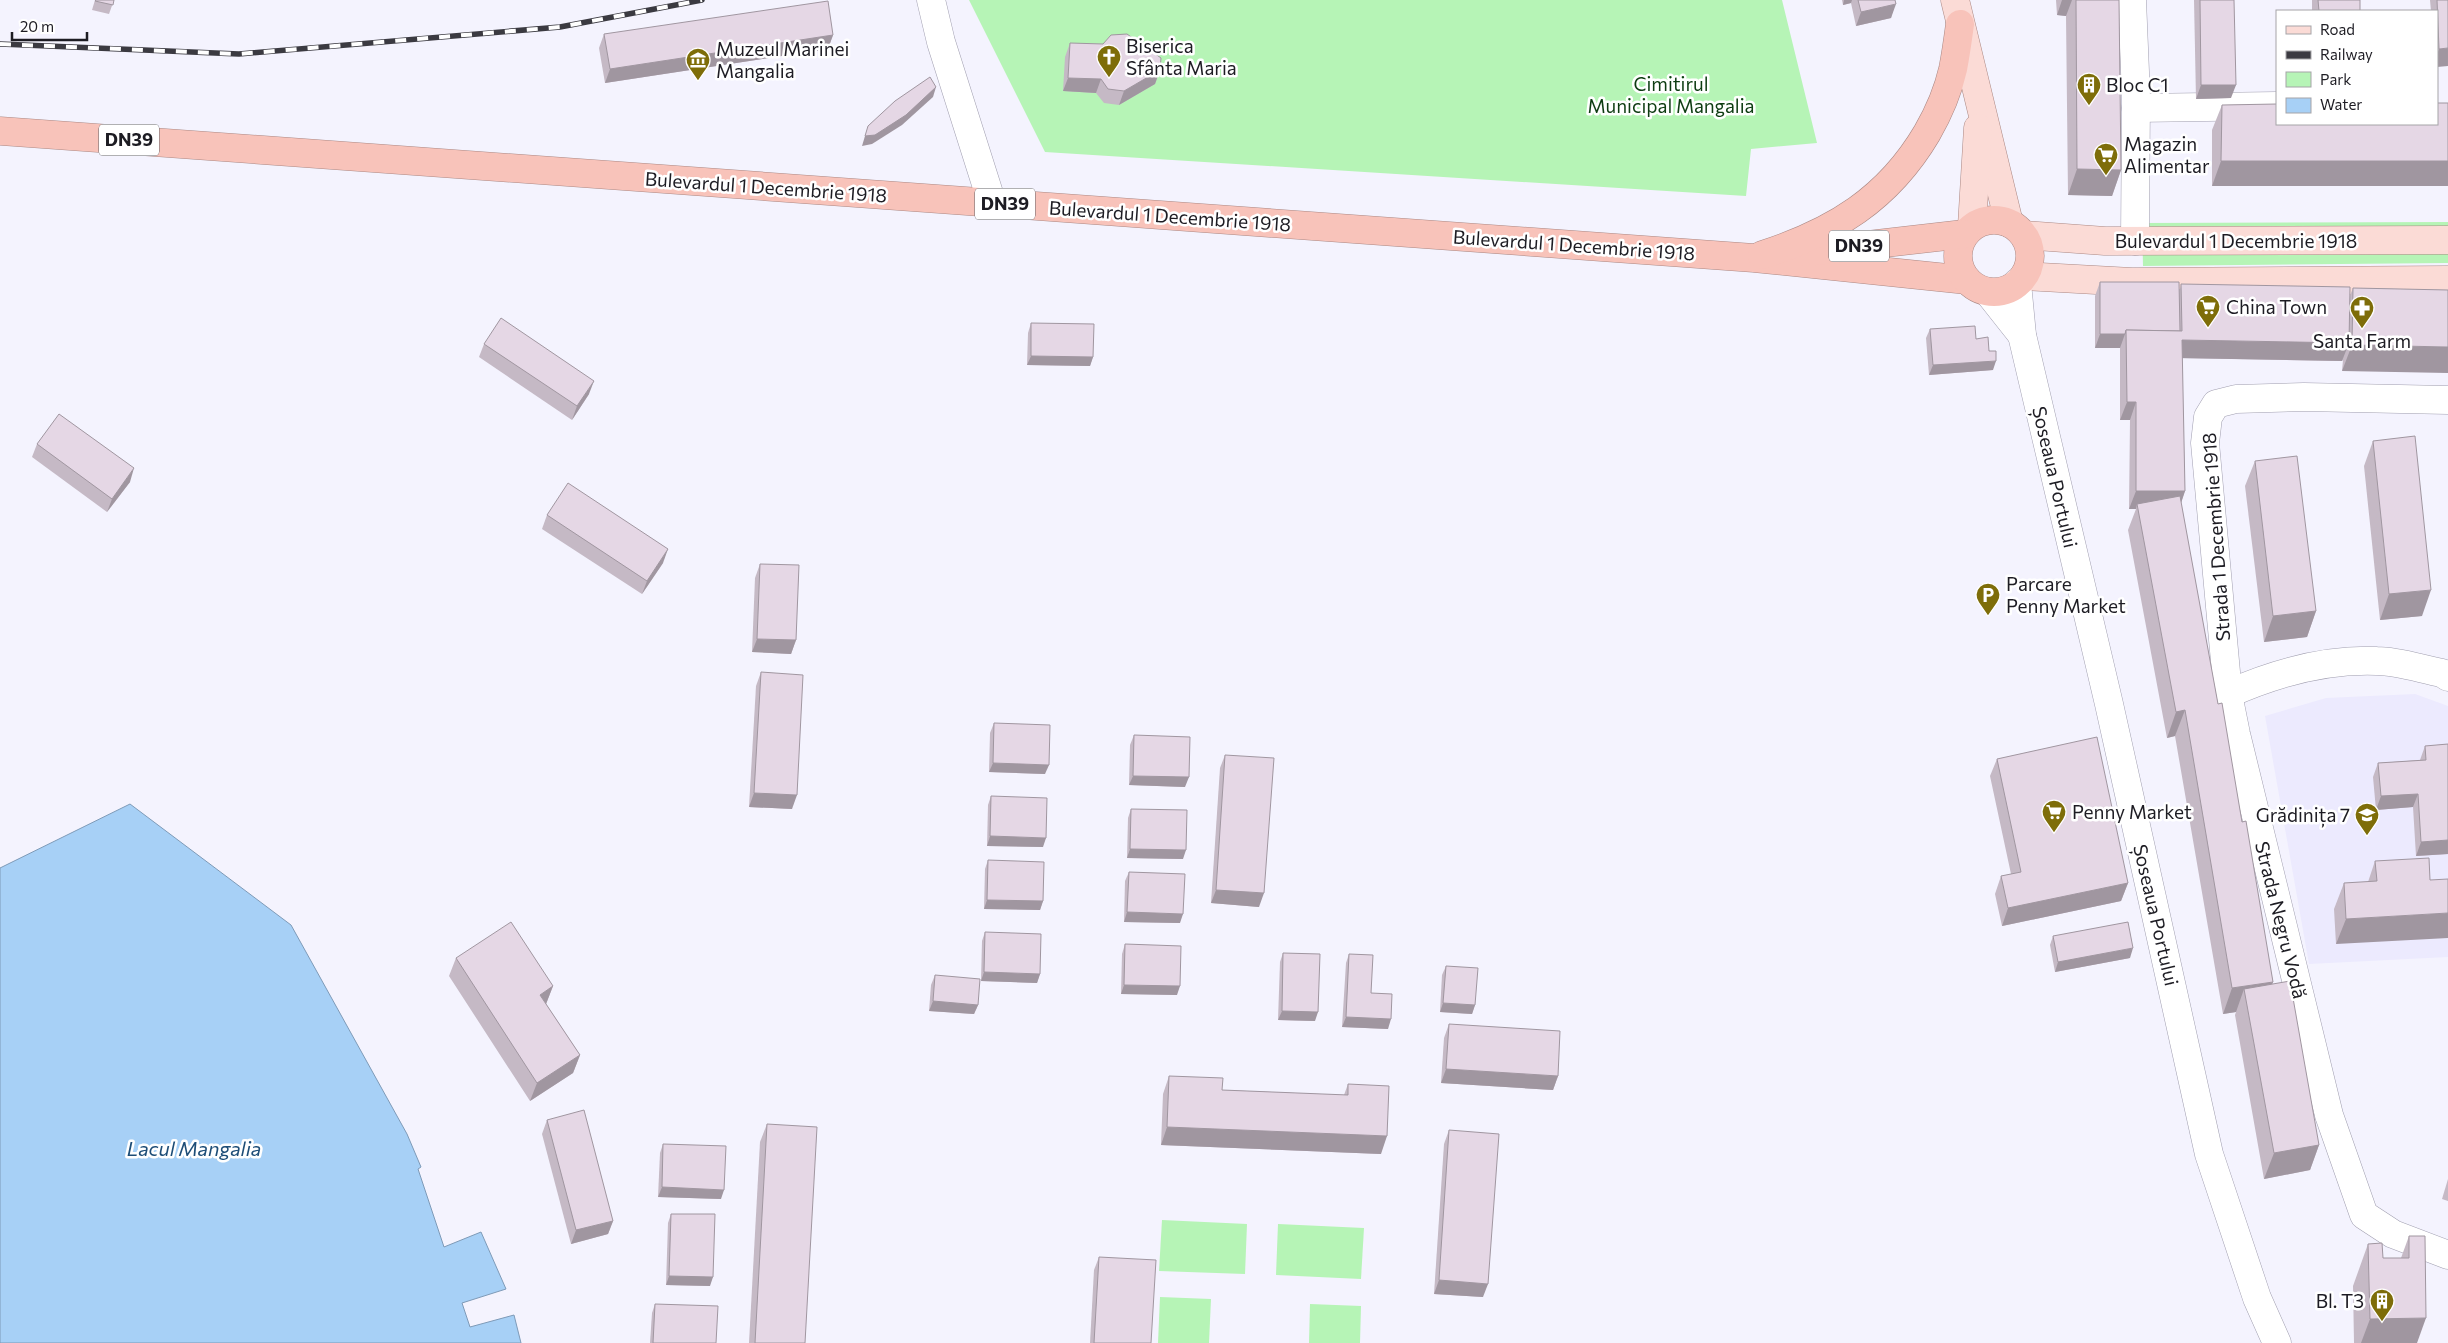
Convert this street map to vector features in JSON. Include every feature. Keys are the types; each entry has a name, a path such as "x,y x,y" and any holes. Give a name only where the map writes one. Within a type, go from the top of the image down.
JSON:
{"highway":[{"path":"1754,258 1798,244 1858,211 1880,193 1912,157 1936,116 1953,71 1957,12"},
{"name":"Bulevardul 1 Decembrie 1918","path":"0,131 1754,258 1977,286"},
{"path":"1990,220 2016,229 2030,256 2021,280 2008,289 1977,286 1960,270 1957,258 1959,246 1968,230 1990,220"},
{"name":"Bulevardul 1 Decembrie 1918","path":"1754,258 1968,230"}],"main road":[{"path":"1957,12 1979,106 2016,229"},
{"path":"1968,230 1979,106"},
{"name":"Bulevardul 1 Decembrie 1918","path":"2016,229 2105,241 2448,240"},
{"path":"2021,280 2132,282 2448,280"}],"street":[{"path":"931,0 941,42 992,203"},
{"path":"2132,0 2136,108 2135,241"},
{"path":"2136,108 2276,106"},
{"name":"Șoseaua Portului","path":"2021,280 2022,335 2108,704 2209,1154 2257,1298 2277,1343"},
{"path":"1977,286 2022,335"},
{"name":"Strada 1 Decembrie 1918","path":"2228,694 2205,443 2208,417 2216,404 2236,399 2304,397 2448,400"},
{"path":"2228,694 2264,678 2335,662 2379,661 2442,673 2448,677"},
{"name":"Strada Negru Vodă","path":"2228,694 2236,734 2329,1114 2364,1215 2392,1234 2448,1255"}],"shaded area":[{"name":"Grădinița 7","path":"2415,694 2448,706 2448,957 2309,964 2265,716 2326,698"}],"green space":[{"name":"Cimitirul Municipal Mangalia","path":"969,0 1782,0 1817,143 1751,149 1746,196 1045,152"},
{"path":"2448,222 2448,263 2143,266 2142,223"},
{"path":"1162,1220 1247,1224 1245,1274 1159,1271"},
{"path":"1278,1224 1364,1228 1361,1279 1276,1275"},
{"path":"1160,1297 1211,1299 1209,1343 1158,1343"},
{"path":"1310,1304 1361,1306 1360,1343 1309,1343"}],"water":[{"name":"Lacul Mangalia","path":"130,804 291,925 407,1134 421,1167 418,1169 444,1247 481,1232 506,1289 462,1303 470,1327 514,1315 521,1343 0,1343 0,868"}],"building":[{"path":"96,0 114,0 113,5"},
{"path":"1858,0 1895,0 1896,4 1861,12"},
{"name":"Bloc C1","path":"2076,0 2119,0 2121,170 2077,169"},
{"path":"2200,0 2234,0 2236,85 2201,85"},
{"path":"2318,0 2360,0 2360,10 2319,10"},
{"path":"2437,0 2448,0 2448,48 2439,49"},
{"path":"828,1 833,35 610,69 604,34"},
{"name":"Biserica Sfânta Maria","path":"1127,34 1161,58 1160,70 1124,91 1108,89 1101,79 1068,78 1070,43 1103,44 1111,35"},
{"path":"930,77 936,87 906,115 875,135 865,136 868,126 895,101"},
{"path":"2438,103 2448,103 2448,161 2221,161 2222,105 2276,104 2276,125 2438,125"},
{"path":"2100,282 2179,282 2180,331 2126,330 2125,334 2100,334"},
{"path":"2181,284 2350,287 2349,343 2182,340 2185,491 2136,491 2136,402 2127,402 2126,330 2182,331"},
{"path":"2353,288 2448,290 2448,347 2352,345"},
{"path":"501,318 594,381 577,406 484,344"},
{"path":"1031,323 1094,324 1093,357 1031,356"},
{"path":"1975,326 1976,339 1988,337 1989,351 1996,351 1996,361 1933,365 1930,329"},
{"path":"59,414 134,468 112,499 37,444"},
{"path":"2415,436 2431,590 2389,594 2373,441"},
{"path":"2297,456 2316,611 2273,616 2255,461"},
{"path":"568,483 668,549 647,581 547,515"},
{"path":"2180,496 2218,704 2222,703 2242,822 2246,821 2273,982 2232,988 2185,710 2176,712 2137,504"},
{"path":"760,564 799,565 796,640 757,639"},
{"path":"761,672 803,675 797,795 754,793"},
{"path":"994,723 1050,725 1049,765 993,763"},
{"path":"1134,735 1190,737 1189,777 1133,776"},
{"name":"Penny Market","path":"2097,737 2128,883 2008,908 2001,876 2021,872 1997,759"},
{"path":"2448,744 2448,840 2421,842 2418,794 2381,796 2378,763 2426,760 2425,746"},
{"path":"1225,755 1274,758 1264,893 1216,890"},
{"path":"991,796 1047,798 1046,838 990,836"},
{"path":"1131,809 1187,810 1186,850 1130,849"},
{"path":"2429,858 2430,880 2448,879 2448,913 2346,919 2344,883 2377,881 2375,861"},
{"path":"988,860 1044,862 1043,901 987,900"},
{"path":"1129,872 1185,874 1183,914 1127,912"},
{"path":"511,922 553,986 540,995 580,1055 537,1083 456,958"},
{"path":"2128,922 2133,948 2058,962 2053,936"},
{"path":"985,932 1041,934 1040,974 984,972"},
{"path":"1125,944 1181,946 1180,986 1124,985"},
{"path":"1283,953 1320,954 1318,1012 1282,1011"},
{"path":"1349,954 1373,955 1371,993 1392,994 1391,1019 1346,1017"},
{"path":"1446,966 1478,968 1475,1005 1443,1003"},
{"path":"935,975 980,979 978,1005 933,1001"},
{"path":"2290,981 2319,1145 2274,1153 2244,989"},
{"path":"1449,1024 1560,1031 1558,1076 1446,1069"},
{"path":"1169,1076 1223,1078 1222,1090 1348,1095 1348,1084 1389,1086 1387,1136 1167,1127"},
{"path":"584,1110 613,1221 576,1230 547,1120"},
{"path":"767,1124 817,1127 805,1343 755,1343"},
{"path":"1449,1130 1499,1134 1488,1284 1439,1280"},
{"path":"663,1144 726,1146 724,1190 662,1187"},
{"path":"671,1214 715,1214 713,1277 669,1276"},
{"path":"2409,1236 2425,1236 2426,1318 2370,1319 2368,1244 2382,1243 2383,1258 2409,1258"},
{"path":"1099,1257 1156,1260 1151,1343 1094,1343"},
{"path":"655,1304 718,1306 716,1343 653,1343"}],"railway":[{"path":"0,44 239,54 560,27 702,0"}],"place":[{"name":"Biserica Sfânta Maria","path":"1109,78"},
{"name":"Muzeul Marinei Mangalia","path":"698,81"},
{"name":"Bloc C1","path":"2089,106"},
{"name":"Magazin Alimentar","path":"2106,176"},
{"name":"China Town","path":"2208,328"},
{"name":"Santa Farm","path":"2362,329"},
{"name":"Parcare Penny Market","path":"1988,616"},
{"name":"Penny Market","path":"2054,833"},
{"name":"Grădinița 7","path":"2367,836"},
{"name":"Bl. T3","path":"2382,1322"}]}
